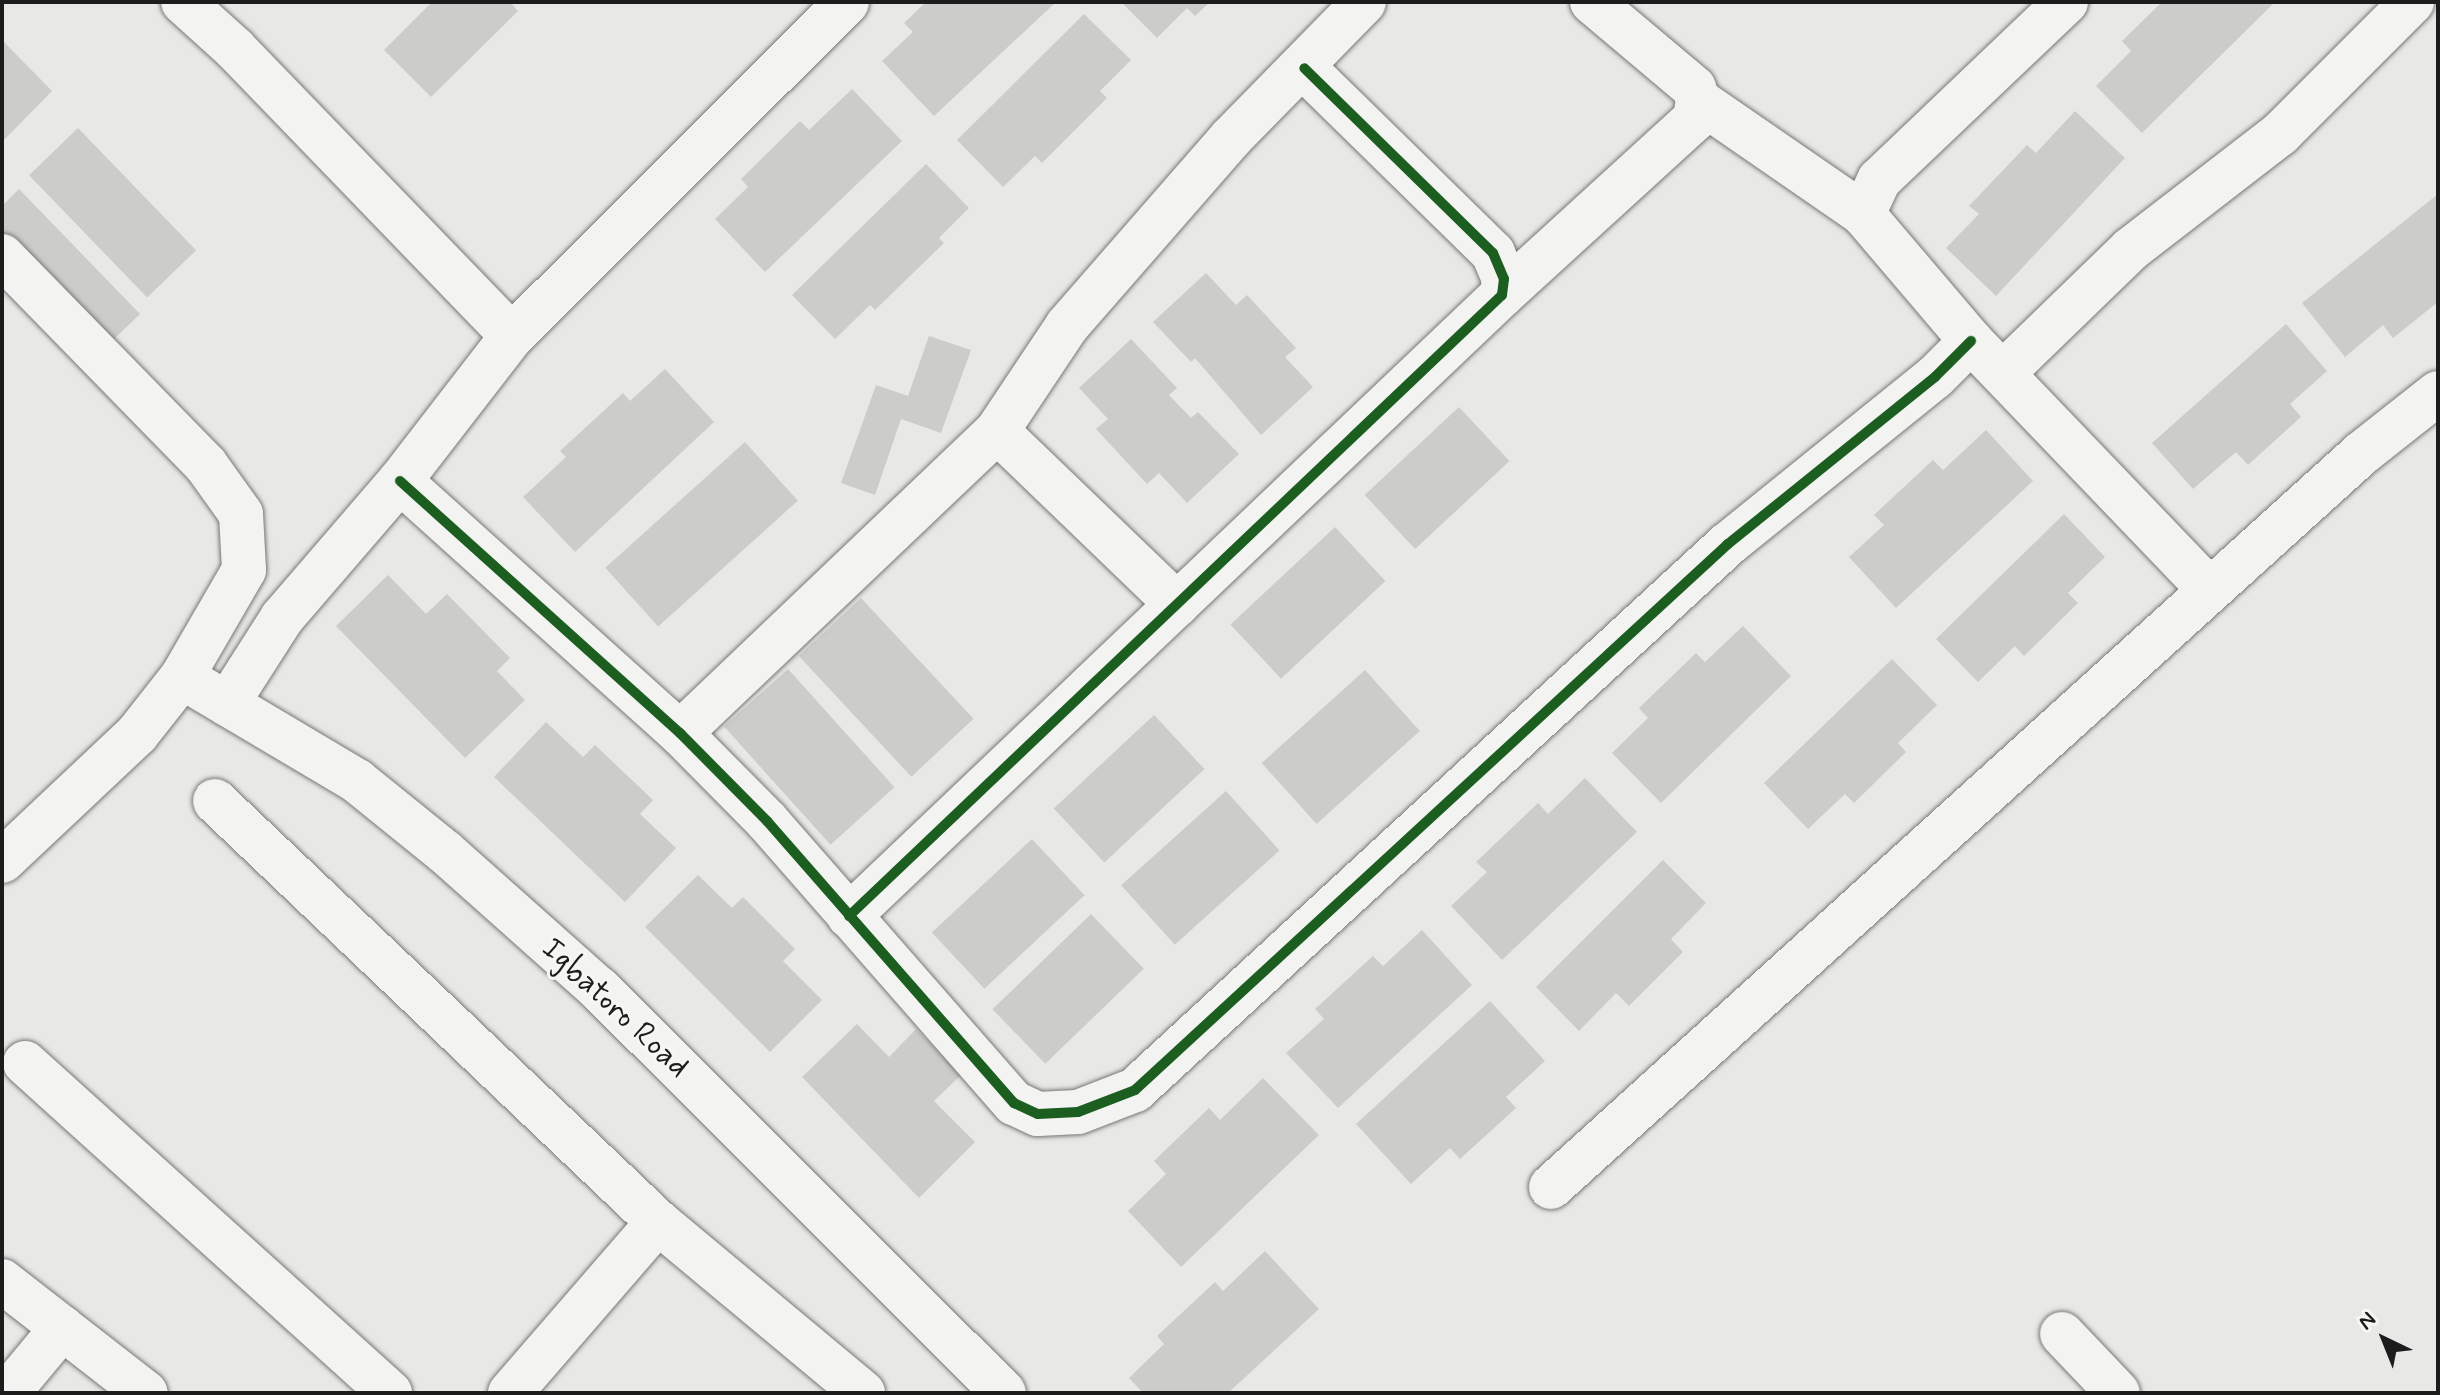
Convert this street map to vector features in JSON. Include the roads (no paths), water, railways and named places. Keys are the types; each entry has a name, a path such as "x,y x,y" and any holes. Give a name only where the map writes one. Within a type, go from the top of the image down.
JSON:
{"street":[{"path":"183,2 235,49 512,336"},
{"path":"227,704 282,618 400,481 512,336 847,2"},
{"path":"680,733 997,431 1067,326 1231,138 1304,68 1364,2"},
{"path":"849,916 1502,295 1695,119 1698,100 1694,88 1592,2"},
{"path":"1863,214 1879,180 2066,2"},
{"path":"2005,371 2131,249 2280,134 2412,2"},
{"path":"1304,68 1493,253 1504,279 1502,295"},
{"path":"1698,100 1863,214 1971,341 2005,371 2210,590"},
{"path":"2,256 206,465 241,514 244,570 182,677 137,734 2,861"},
{"path":"400,481 680,733 849,916 1014,1103 1038,1114 1078,1112 1135,1090 1728,544 1935,377 1971,341"},
{"path":"1551,1187 2362,453 2438,393"},
{"path":"997,431 1177,604"},
{"name":"Igbatoro Road","path":"182,677 357,781 457,862 599,989 1004,1393"},
{"path":"215,801 658,1222 863,1393"},
{"path":"25,1063 390,1393"},
{"path":"510,1393 658,1222"},
{"path":"2,1281 146,1393"},
{"path":"8,1393 62,1328"},
{"path":"2062,1334 2118,1393"}]}
